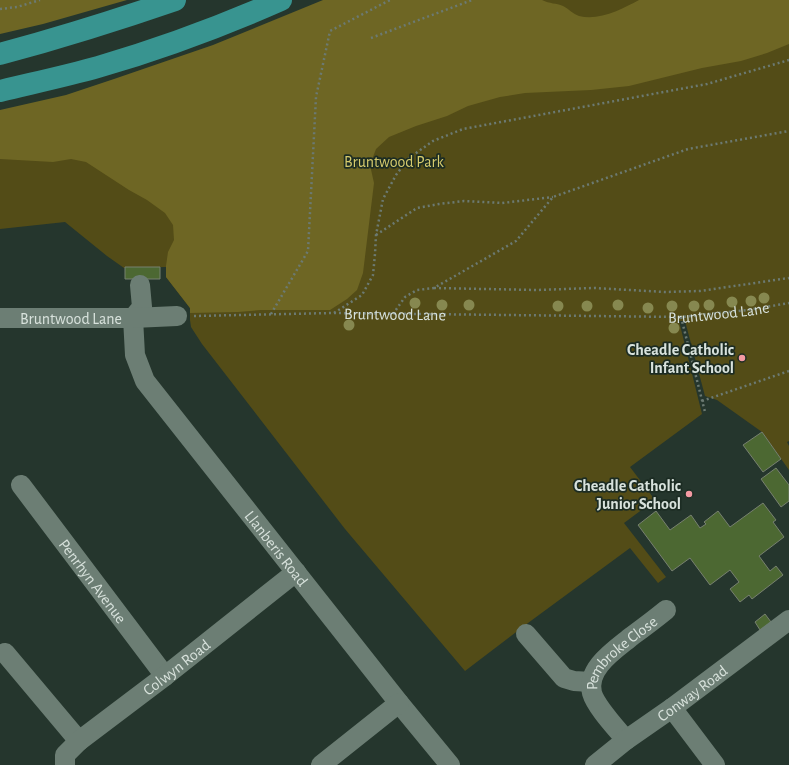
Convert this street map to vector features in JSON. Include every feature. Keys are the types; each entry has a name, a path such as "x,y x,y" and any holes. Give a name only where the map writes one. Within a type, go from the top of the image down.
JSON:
{"highway":[{"path":"0,54 92,28 174,0"},
{"path":"0,91 98,67 210,29 281,0"}],"street":[{"path":"133,318 142,307 140,285"},
{"name":"Bruntwood Lane","path":"0,318 133,318 177,316"},
{"name":"Llanberis Road","path":"133,318 136,355 145,381 399,704 450,765"},
{"name":"Penrhyn Avenue","path":"21,484 165,676"},
{"name":"Colwyn Road","path":"65,765 65,755 78,741 165,676 296,572"},
{"name":"Pembroke Close","path":"626,740 596,703 592,693 591,682 597,669 606,657 666,610"},
{"name":"Conway Road","path":"595,765 626,740 672,708 789,620"},
{"path":"526,634 564,678 574,681 591,682"},
{"path":"5,653 78,741"},
{"path":"321,765 399,704"},
{"path":"672,708 716,765"}],"path":[{"path":"0,9 17,7 40,0"},
{"path":"271,314 308,251 316,97 330,31 390,0"},
{"path":"372,38 472,0"},
{"path":"333,313 362,295 373,275 376,235 384,199 396,175 409,158 432,141 463,129 707,84 789,60"},
{"path":"376,235 417,208 464,201 502,202 553,197 688,149 789,131"},
{"path":"434,288 516,241 553,197"},
{"path":"393,314 405,297 417,290 434,288 536,290 594,288 665,292 700,291 789,278"},
{"name":"Bruntwood Lane","path":"177,316 333,313 681,317 748,310 789,303"},
{"path":"681,317 705,412"},
{"path":"702,401 789,372"}],"green space":[{"name":"Bruntwood Park","path":"354,0 789,0 789,441 787,442 789,446 789,470 762,432 717,400 705,396 685,321 679,321 702,414 630,467 655,500 624,523 666,577 658,583 630,548 465,671 345,529 202,344 191,327 190,308 166,277 166,267 124,268 65,222 0,229 0,135"}],"shaded area":[{"path":"0,0 127,0 43,24 0,34"},
{"path":"323,0 542,0 563,6 579,16 595,17 603,16 639,0 789,0 789,44 741,61 702,68 629,86 591,90 525,93 500,97 468,106 447,116 389,137 376,149 370,165 374,183 363,273 357,290 347,299 330,310 261,310 190,313 190,308 166,277 168,252 174,240 173,225 165,213 86,162 71,159 53,162 0,159 0,110 66,95 114,79 213,45"}],"building":[{"path":"125,267 160,267 160,279 125,279"},
{"path":"762,432 781,459 763,472 743,445"},
{"path":"776,468 789,485 789,501 781,507 761,479"},
{"path":"763,503 776,520 773,522 784,537 759,556 770,571 776,566 783,575 752,599 749,595 740,602 730,589 739,582 730,570 710,585 690,558 672,571 638,525 656,511 670,530 691,515 700,528 706,524 704,522 718,511 730,527"},
{"path":"765,614 771,622 760,630 755,622"}],"place":[{"name":"Cheadle Catholic Infant School","path":"742,358"},
{"name":"Cheadle Catholic Junior School","path":"689,494"}]}
